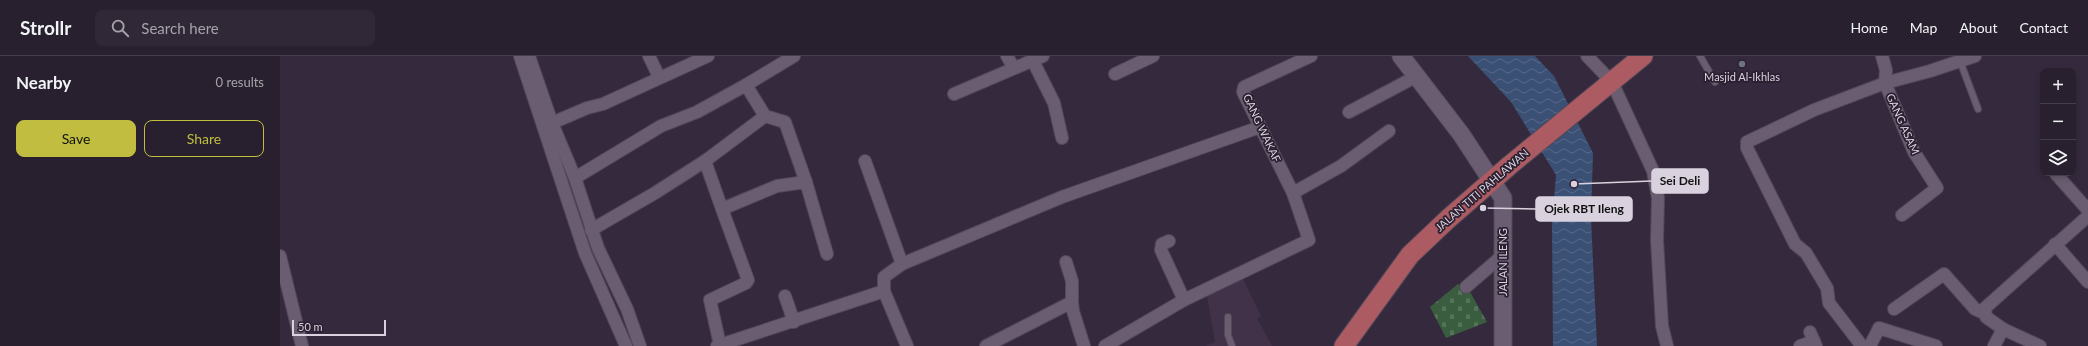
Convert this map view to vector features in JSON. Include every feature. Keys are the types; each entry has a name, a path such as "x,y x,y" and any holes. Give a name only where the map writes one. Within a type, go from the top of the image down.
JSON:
{"main road":[{"name":"JALAN TITI PAHLAWAN","path":"1344,346 1410,255 1448,219 1510,165 1643,56"}],"street":[{"path":"649,56 659,77"},
{"path":"552,123 587,108 603,104 659,77 708,56"},
{"path":"575,178 661,126 697,112 794,56"},
{"path":"1007,56 1014,68"},
{"path":"1115,74 1153,56"},
{"name":"GANG WAKAF","path":"1184,300 1306,243 1309,238 1292,193 1243,92 1244,87 1311,56"},
{"name":"JALAN ILENG","path":"1401,56 1461,134 1503,198 1503,346"},
{"path":"1587,56 1612,82 1653,171 1657,191 1657,240 1662,326 1667,346"},
{"name":"GANG ASAM","path":"1882,56 1886,70 1885,82 1914,152 1937,188 1902,215"},
{"path":"1862,346 1829,303 1827,288 1806,253 1795,244 1747,148 1747,142 1814,110 1885,82 1975,56"},
{"path":"954,94 1038,58 1054,103 1062,138"},
{"path":"526,61 575,178 598,248 627,309 640,346"},
{"path":"526,61 585,253 626,346"},
{"path":"1349,112 1417,76"},
{"path":"746,85 765,116 785,122 806,182 827,254"},
{"path":"591,230 655,193 705,161 765,116"},
{"path":"907,346 884,291 884,277 902,264 1038,206 1260,127"},
{"path":"1292,193 1341,166 1388,131"},
{"path":"705,161 748,280 746,283 710,300 718,345 794,322 884,291"},
{"path":"865,161 902,264"},
{"path":"2058,176 2088,210"},
{"path":"722,209 777,186 806,182"},
{"path":"1984,314 1985,308 2088,216"},
{"path":"1108,345 1184,300 1161,250 1162,244 1169,241"},
{"path":"2055,244 2088,282"},
{"path":"585,253 598,248"},
{"path":"280,256 302,346"},
{"path":"1466,287 1502,256"},
{"path":"1066,262 1072,281 1073,311 1084,346"},
{"path":"1894,309 1944,274 1975,309 1984,314 1989,320 2003,329 2040,346"},
{"path":"785,296 794,322"},
{"path":"986,346 1072,302"},
{"path":"1870,346 1879,328 1936,346"},
{"path":"1994,346 2003,329"},
{"path":"1800,346 1813,340"}],"lane":[{"path":"1700,56 1715,82"},
{"path":"1960,61 1978,109"},
{"path":"1228,317 1228,335 1232,346"}],"shaded area":[{"path":"1241,275 1261,316 1257,319 1272,346 1206,346 1215,342 1207,295"}],"green space":[{"path":"1458,284 1469,290 1487,322 1446,338 1430,307"}],"water":[{"path":"1468,56 1535,56 1554,76 1593,153 1591,219 1597,346 1553,346 1552,224 1556,175 1511,102"}],"place":[{"name":"Masjid Al-Ikhlas","path":"1742,64"},
{"name":"Sei Deli","path":"1574,184"},
{"name":"Ojek RBT Ileng","path":"1483,208"}]}
